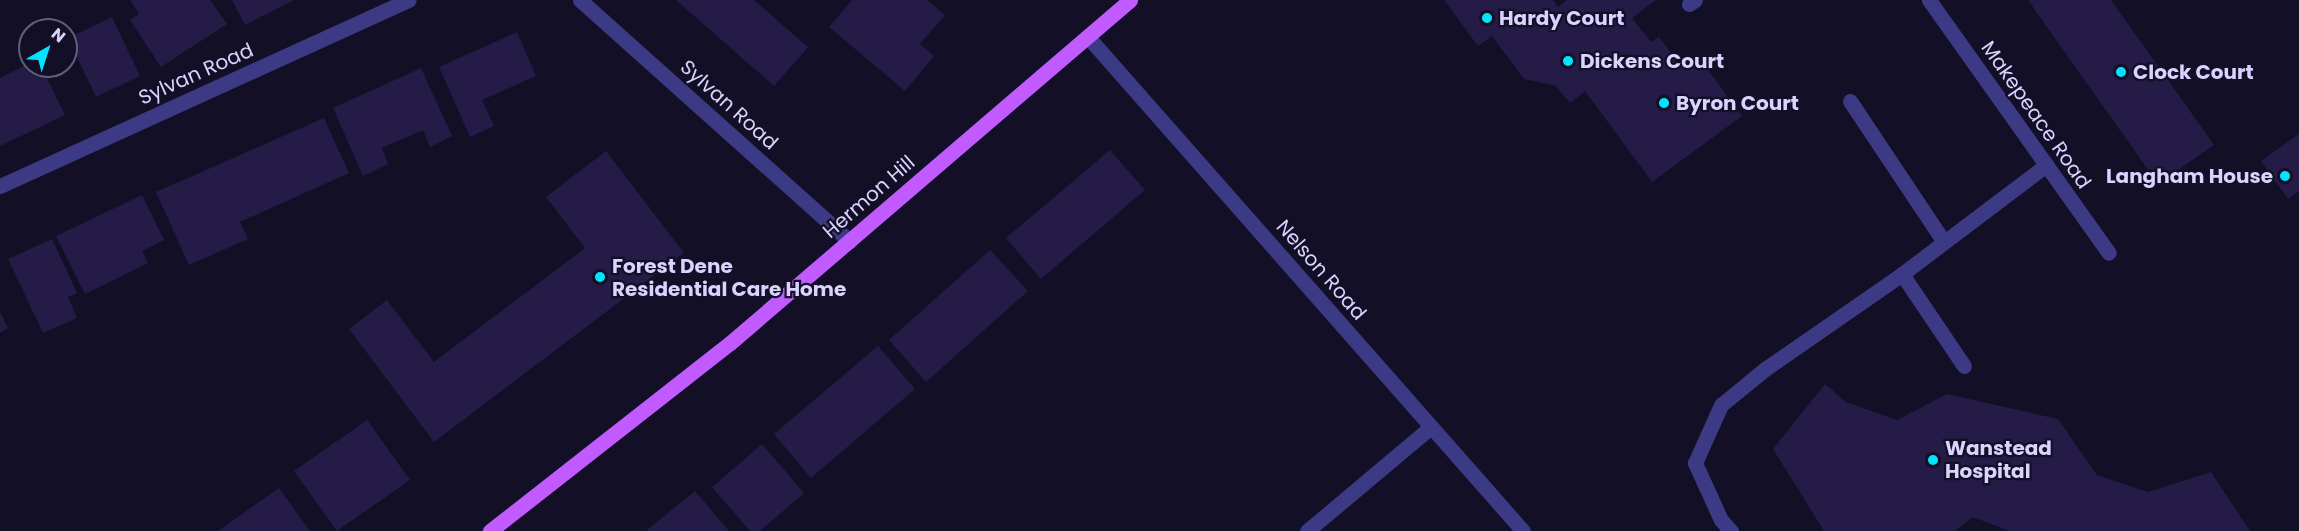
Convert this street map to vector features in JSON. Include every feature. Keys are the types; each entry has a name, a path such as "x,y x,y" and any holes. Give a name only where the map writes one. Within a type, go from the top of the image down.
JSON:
{"main road":[{"name":"Hermon Hill","path":"490,531 730,343 1130,0"}],"street":[{"name":"Sylvan Road","path":"0,186 409,0"},
{"name":"Sylvan Road","path":"580,0 850,241"},
{"name":"Makepeace Road","path":"1929,0 2109,253"},
{"name":"Nelson Road","path":"1088,37 1523,531"},
{"path":"1850,101 1944,242"},
{"path":"1731,531 1721,520 1695,463 1721,405 1765,369 1902,274 2046,165"},
{"path":"1902,274 1964,366"},
{"path":"1307,531 1431,427"}],"building":[{"path":"130,0 210,0 227,24 161,67 130,20 139,14"},
{"path":"232,0 294,0 245,25"},
{"path":"676,0 754,0 808,47 774,86"},
{"path":"852,0 927,0 945,15 920,44 934,56 905,91 829,27"},
{"path":"1444,0 1553,0 1558,7 1567,0 1656,0 1632,18 1651,42 1659,37 1682,68 1698,56 1742,116 1652,182 1585,91 1570,103 1556,86 1524,79 1492,36 1478,46"},
{"name":"Clock Court","path":"2028,0 2111,0 2214,145 2158,184"},
{"path":"112,17 140,76 96,97 78,59 78,33"},
{"path":"517,32 536,76 482,100 494,126 470,137 439,67"},
{"path":"421,68 452,136 430,147 423,130 382,148 388,164 363,176 333,108"},
{"path":"18,69 18,78 47,78 65,115 0,146 0,78"},
{"path":"324,118 349,173 240,222 248,239 189,265 156,192"},
{"name":"Langham House","path":"2299,134 2299,191 2288,199 2261,161"},
{"path":"1110,150 1145,190 1041,279 1006,238"},
{"name":"Forest Dene Residential Care Home","path":"606,151 684,253 434,442 349,329 387,300 434,362 585,248 546,197"},
{"path":"142,195 164,240 142,251 148,263 85,294 56,236"},
{"path":"52,239 77,293 68,297 77,318 43,333 8,259"},
{"path":"990,250 1028,291 926,382 889,340"},
{"path":"0,312 8,328 0,333"},
{"path":"878,346 915,389 811,478 774,434"},
{"name":"Wanstead Hospital","path":"1825,384 1846,402 1897,420 1947,394 2058,419 2097,475 2148,492 2211,472 2250,531 2009,531 1973,517 1955,531 1824,531 1773,449"},
{"path":"367,420 410,480 337,531 294,471"},
{"path":"762,444 804,493 760,531 750,531 712,487"},
{"path":"279,488 310,531 218,531"},
{"path":"695,491 729,531 646,531"}],"place":[{"name":"Hardy Court","path":"1487,18"},
{"name":"Dickens Court","path":"1568,61"},
{"name":"Clock Court","path":"2121,72"},
{"name":"Byron Court","path":"1664,103"},
{"name":"Langham House","path":"2285,176"},
{"name":"Forest Dene Residential Care Home","path":"600,277"},
{"name":"Wanstead Hospital","path":"1933,460"}]}
